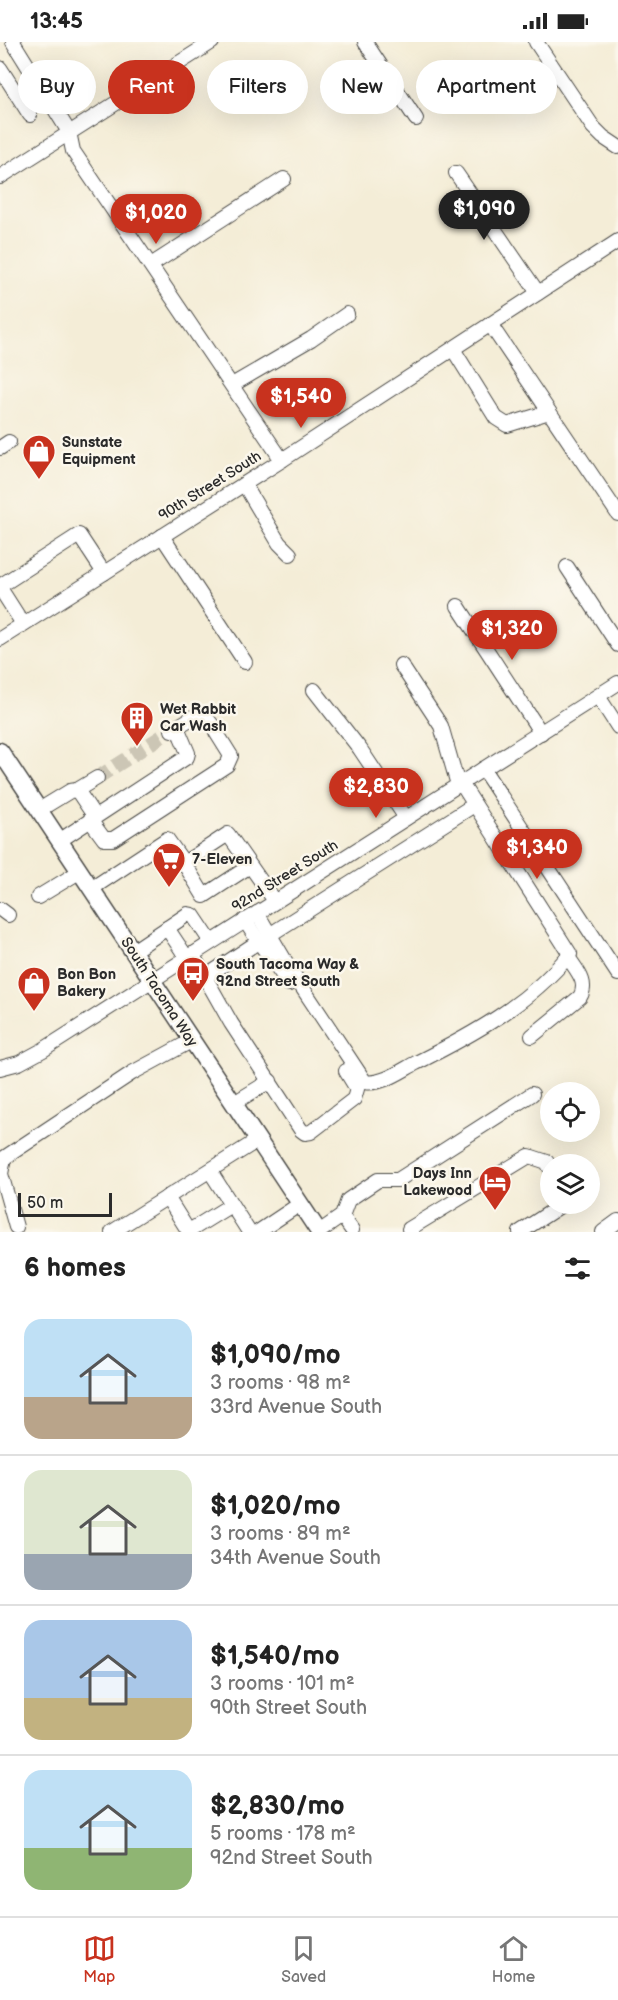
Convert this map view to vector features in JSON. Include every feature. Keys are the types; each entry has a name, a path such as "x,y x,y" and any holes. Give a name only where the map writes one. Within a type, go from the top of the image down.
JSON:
{"main road":[{"name":"South Tacoma Way","path":"0,751 319,1232"}],"street":[{"path":"13,42 69,132 73,151 282,460"},
{"path":"0,177 212,42"},
{"path":"365,42 416,119"},
{"path":"536,42 593,128 618,147"},
{"path":"0,68 30,115"},
{"path":"456,173 537,293"},
{"path":"151,265 284,179"},
{"name":"90th Street South","path":"0,639 282,460 618,241"},
{"path":"232,385 311,339 347,314"},
{"path":"490,324 618,514"},
{"path":"453,349 496,418 507,425 549,412"},
{"path":"244,484 279,543 290,554"},
{"path":"23,624 0,587 79,536 104,573"},
{"path":"162,536 245,663"},
{"path":"567,567 618,645"},
{"path":"458,606 541,733"},
{"path":"251,916 271,934 290,969 365,1082 374,1083 456,1043 498,1019 537,988 570,954 460,784 441,726 401,665"},
{"name":"92nd Street South","path":"0,1068 19,1063 36,1054 618,683"},
{"path":"314,690 360,749 406,818"},
{"path":"598,696 618,727"},
{"path":"59,841 92,819 187,756 188,753 174,729 195,716 206,717 231,756 227,765 113,839 104,839 92,819 77,790"},
{"path":"483,769 618,974"},
{"path":"39,810 97,778"},
{"path":"271,934 474,805"},
{"path":"184,862 228,834 275,901"},
{"path":"91,889 167,839 204,896 250,866"},
{"path":"38,897 79,872"},
{"path":"133,951 188,914 193,915 211,942"},
{"path":"167,928 205,977 231,1023 301,1130 305,1133 311,1132 354,1099 357,1089 272,958 258,942 251,916"},
{"path":"205,977 258,942"},
{"path":"532,1036 580,997 584,991 585,985 582,978 568,957"},
{"path":"16,1227 1,1174 4,1158 132,1073 191,1041"},
{"path":"234,1103 270,1081"},
{"path":"319,1232 342,1216 348,1200 378,1180 398,1180 532,1094"},
{"path":"112,1232 258,1140"},
{"path":"411,1232 409,1229 529,1156 540,1160"},
{"path":"210,1171 249,1232"},
{"path":"168,1197 189,1232 231,1205"},
{"path":"258,1232 300,1204"},
{"path":"520,1232 548,1214"},
{"path":"342,1216 352,1230"},
{"path":"603,1232 618,1221"}],"tunnel":[{"path":"97,778 170,731"}],"place":[{"name":"Sunstate Equipment","path":"39,480"},
{"name":"Wet Rabbit Car Wash","path":"137,747"},
{"name":"7-Eleven","path":"169,888"},
{"name":"South Tacoma Way & 92nd Street South","path":"193,1002"},
{"name":"Bon Bon Bakery","path":"34,1012"},
{"name":"Days Inn Lakewood","path":"495,1211"}]}
